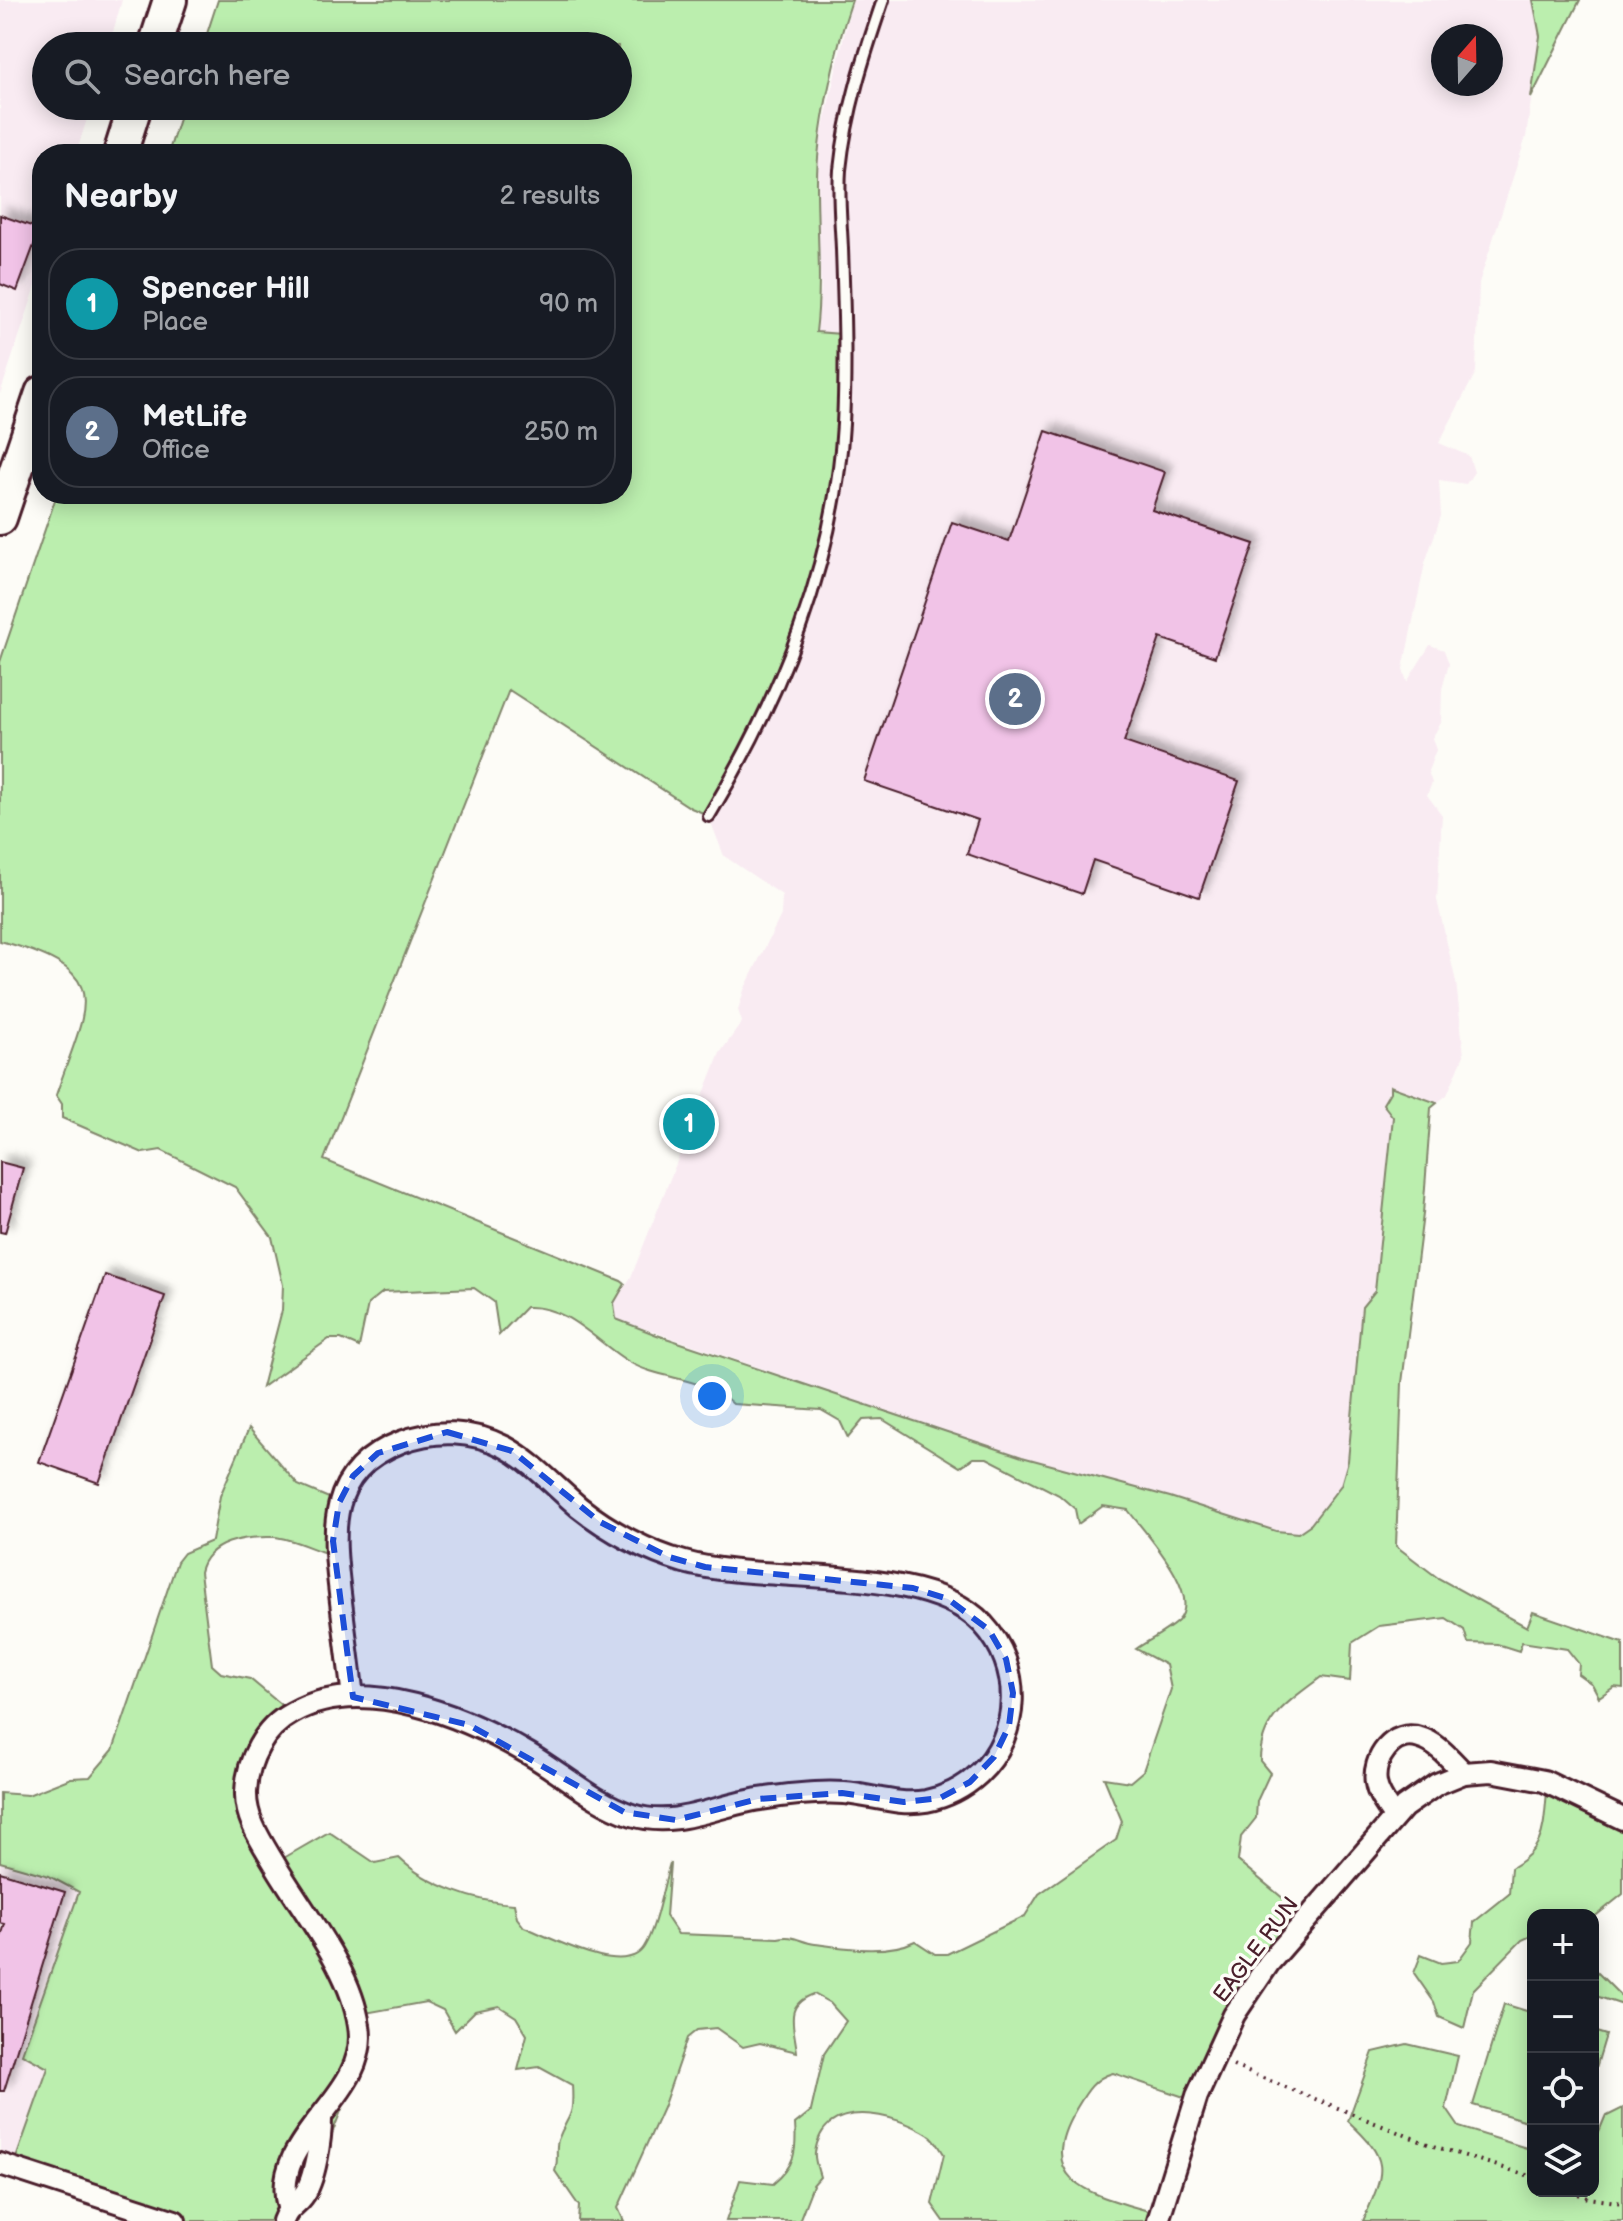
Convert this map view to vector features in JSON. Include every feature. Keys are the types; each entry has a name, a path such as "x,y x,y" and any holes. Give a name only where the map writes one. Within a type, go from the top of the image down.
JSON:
{"main road":[{"path":"160,32 170,0"},
{"path":"123,144 131,120"},
{"path":"0,518 32,423"}],"street":[{"path":"286,2214 304,2196 321,2141 321,2119 353,2066 360,2027 335,1963 256,1833 246,1791 261,1743 278,1721 312,1703 353,1697 397,1702 469,1725 526,1753 624,1812 650,1819 676,1820 758,1799 842,1793 904,1802 940,1798 970,1782 994,1757 1009,1726 1013,1693 1006,1659 989,1630 977,1617 948,1599 913,1588 705,1567 669,1557 600,1522 512,1451 474,1436 447,1432 405,1440 378,1453 353,1476 339,1503 333,1541 353,1697"},
{"path":"1394,1817 1377,1787 1376,1773 1382,1753 1397,1738 1411,1736 1424,1739 1464,1773"},
{"name":"EAGLE RUN","path":"1158,2221 1212,2058 1234,2015 1269,1963 1394,1817 1426,1791 1464,1773 1504,1772 1544,1781 1623,1819"},
{"path":"0,2164 175,2221"}],"lane":[{"path":"709,816 768,707 812,596 831,525 843,426 845,334 840,172 856,80 883,0"}],"path":[{"path":"1212,2058 1430,2145 1527,2175"},
{"path":"1586,2197 1623,2203"}],"highlighted area":[{"path":"447,1432 512,1451 600,1522 669,1557 705,1567 913,1588 948,1599 989,1630 1006,1659 1013,1693 1009,1726 994,1757 970,1782 940,1798 904,1802 842,1793 758,1799 676,1820 624,1812 469,1725 353,1697 333,1541 339,1503 353,1476 378,1453"}],"shaded area":[{"path":"0,0 122,0 113,32 32,32 32,120 87,120 79,144 32,144 32,298 0,394"},
{"path":"852,0 1533,0 1540,36 1526,137 1479,283 1476,372 1439,443 1469,456 1474,472 1466,484 1439,480 1441,516 1425,563 1403,669 1407,682 1430,645 1444,650 1449,664 1442,689 1441,723 1432,738 1436,750 1428,771 1432,783 1427,795 1442,815 1437,900 1456,982 1464,1055 1447,1095 1437,1103 1390,1087 1383,1104 1393,1117 1375,1291 1362,1307 1348,1461 1341,1484 1311,1524 1298,1533 1276,1531 1170,1497 1022,1457 616,1319 614,1303 631,1277 720,1053 742,1022 738,1010 744,990 781,915 782,895 724,856 708,815 841,334 816,333 821,290 816,184 820,141"},
{"path":"0,1855 83,1886 23,2054 48,2067 13,2166 0,2166"}],"green space":[{"path":"218,0 852,0 828,92 817,186 819,277 816,332 841,334 843,428 826,535 772,695 708,815 691,808 509,690 324,1160 621,1281 625,1284 614,1303 616,1319 657,1335 1022,1457 1170,1497 1276,1531 1298,1533 1311,1524 1341,1485 1348,1461 1362,1307 1375,1291 1393,1117 1383,1104 1390,1086 1437,1103 1431,1108 1423,1214 1402,1383 1396,1546 1438,1578 1527,1627 1533,1612 1623,1643 1623,1688 1614,1687 1599,1697 1592,1684 1578,1674 1579,1664 1567,1649 1522,1642 1519,1651 1497,1644 1468,1643 1464,1630 1446,1618 1379,1626 1352,1643 1350,1681 1321,1677 1298,1694 1271,1721 1261,1746 1260,1761 1270,1773 1257,1801 1256,1818 1241,1837 1238,1861 1308,1919 1190,2099 1113,2073 1106,2075 1090,2088 1063,2137 1061,2157 1066,2172 1078,2184 1095,2194 1158,2214 1155,2221 944,2221 932,2204 944,2154 935,2141 915,2127 881,2116 863,2114 832,2122 821,2134 815,2155 820,2177 813,2185 799,2221 726,2221 740,2180 773,2184 786,2171 795,2150 795,2124 811,2111 824,2054 846,2021 830,2003 814,1994 794,2010 797,2052 760,2043 743,2047 716,2028 697,2030 687,2038 663,2108 618,2208 624,2221 578,2221 579,2206 555,2171 558,2140 571,2110 572,2085 539,2067 518,2070 527,2035 516,2017 499,2006 475,2011 455,2031 443,2010 426,2002 365,2013 345,2101 297,2221 159,2221 14,2164 48,2068 22,2054 79,1892 49,1876 0,1862 0,1793 28,1795 71,1778 90,1777 113,1750 177,1562 184,1553 212,1541 220,1496 249,1428 298,1485 336,1501 329,1554 281,1538 240,1539 210,1553 200,1572 212,1665 221,1673 250,1679 286,1709 262,1753 253,1783 259,1814 282,1859 329,1832 375,1863 399,1858 423,1876 468,1896 514,1904 517,1918 524,1927 568,1946 605,1957 634,1955 644,1947 656,1918 670,1863 666,1916 678,1934 788,1937 815,1944 866,1949 892,1948 915,1941 935,1954 947,1954 1025,1916 1039,1894 1116,1840 1122,1821 1104,1778 1130,1782 1143,1771 1171,1689 1166,1665 1136,1649 1178,1621 1184,1610 1184,1596 1169,1564 1128,1510 1103,1506 1078,1524 1075,1509 1059,1495 987,1458 973,1458 960,1467 882,1419 863,1420 848,1438 840,1421 821,1410 733,1404 709,1388 655,1373 629,1362 568,1318 541,1308 526,1307 499,1335 494,1302 474,1288 383,1292 368,1304 359,1347 341,1339 329,1339 262,1387 282,1310 283,1285 272,1237 235,1187 161,1150 143,1153 62,1118 62,1104 56,1095 77,1037 84,996 77,979 62,965 0,941 0,662 54,504 632,504 632,144 171,144 179,120 632,120 632,32 208,32"},
{"path":"1533,0 1580,0 1531,98 1540,36"},
{"path":"1547,1792 1623,1828 1623,1894 1599,1913 1599,1909 1527,1909 1527,1938 1473,1990 1464,2028 1439,2017 1434,2002 1414,1973 1421,1955 1441,1963 1458,1961 1472,1942 1474,1922 1509,1894 1511,1868 1537,1845 1545,1817"},
{"path":"1599,1974 1623,1998 1623,2005 1599,1997"},
{"path":"1504,2004 1527,2011 1527,2121 1473,2105"},
{"path":"1599,2033 1606,2035 1599,2058"},
{"path":"1407,2044 1458,2056 1446,2108 1459,2127 1527,2148 1527,2197 1599,2197 1599,2132 1605,2117 1623,2108 1623,2221 1363,2221 1380,2177 1380,2166 1372,2146 1348,2121 1373,2052"}],"building":[{"path":"0,215 32,226 32,251 17,291 0,284"},
{"path":"1046,431 1165,472 1152,510 1254,544 1215,657 1160,638 1124,742 1239,781 1199,897 1093,860 1082,894 967,854 978,820 864,781 952,522 1009,541"},
{"path":"0,1162 23,1168 5,1233 0,1232"},
{"path":"105,1275 165,1296 99,1483 39,1462"},
{"path":"0,1872 65,1892 4,2091 0,2091 0,1940 5,1924 0,1923"}],"place":[{"name":"MetLife","path":"1015,699"},
{"name":"Spencer Hill","path":"689,1124"}]}
